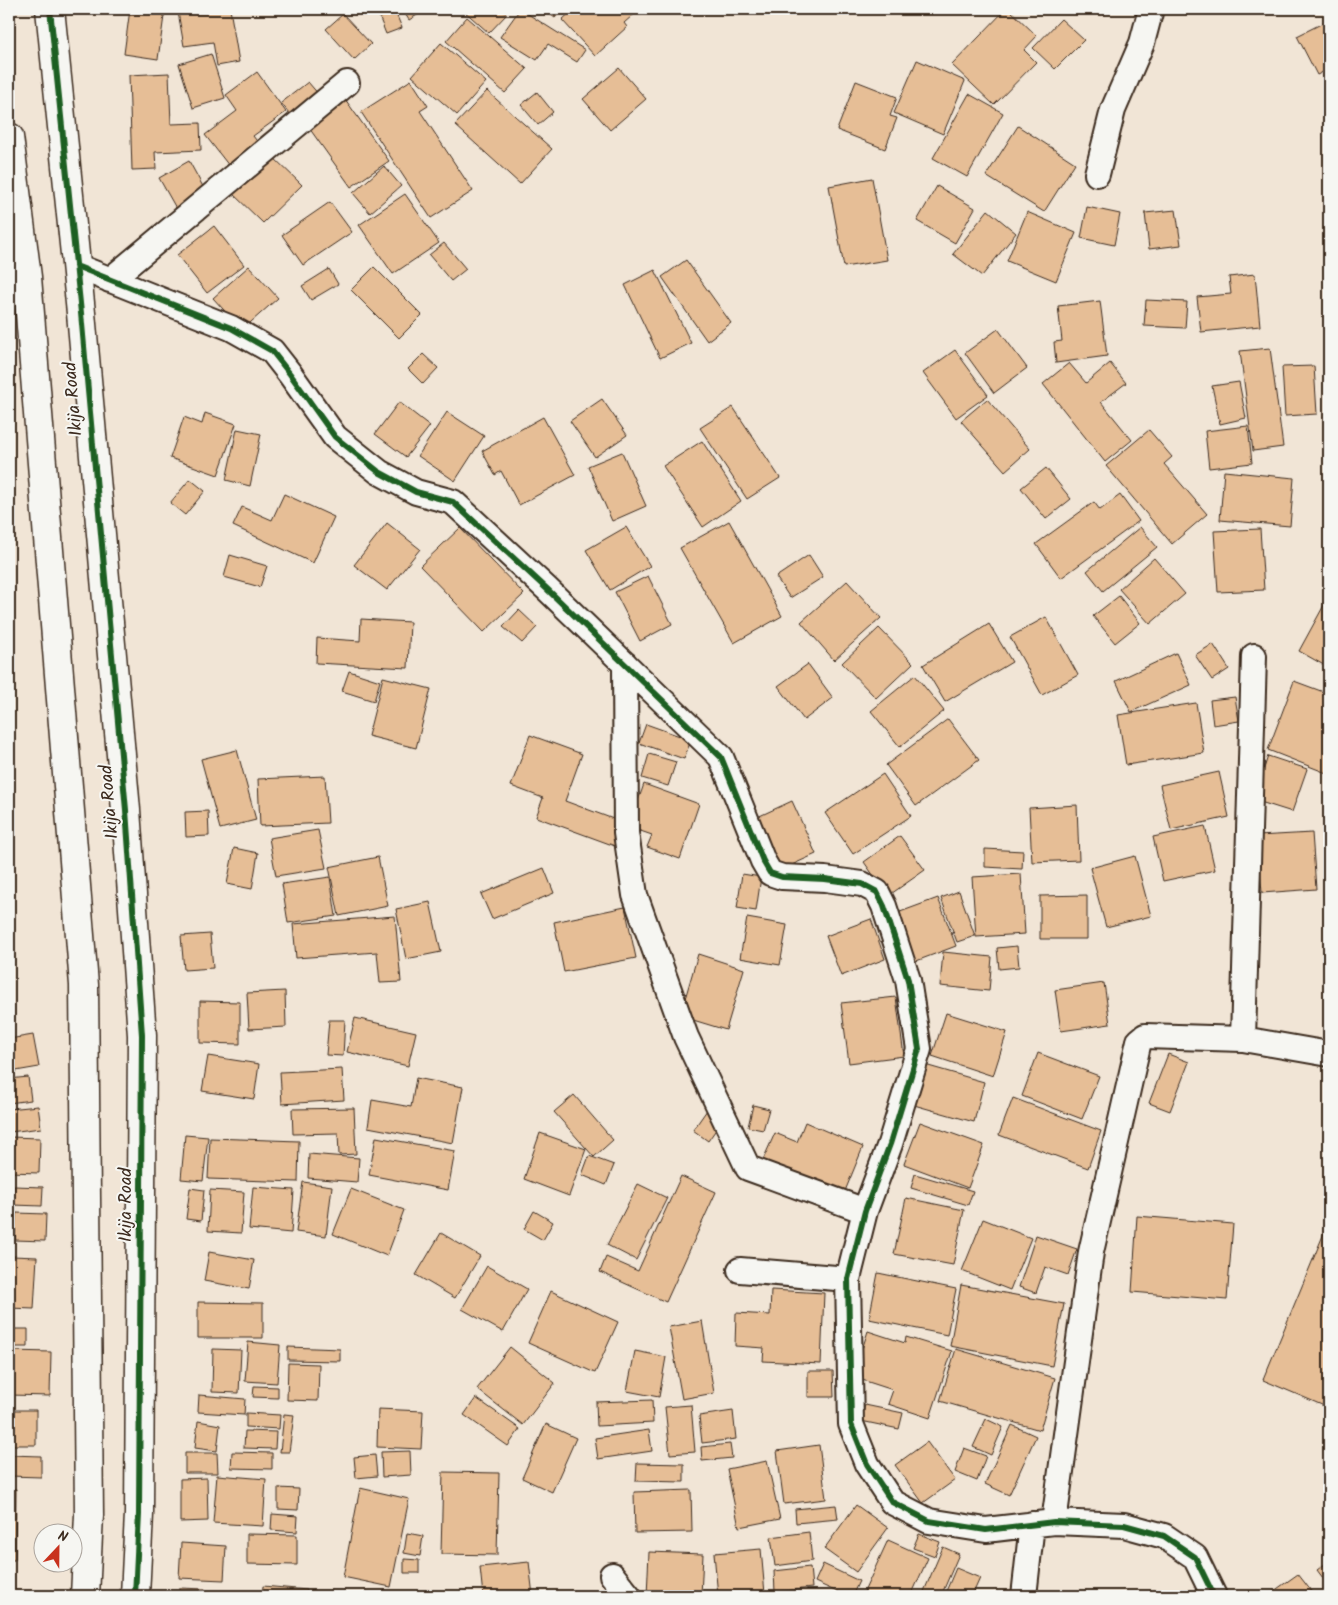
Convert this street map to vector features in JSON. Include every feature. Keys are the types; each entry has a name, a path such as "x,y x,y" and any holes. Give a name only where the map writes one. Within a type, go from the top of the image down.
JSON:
{"street":[{"name":"Ikija Road","path":"50,9 76,266 126,810 142,1035 140,1514 134,1596"},
{"path":"1097,174 1113,110 1142,43 1151,9"},
{"path":"110,280 347,83"},
{"path":"9,137 27,277 84,985 89,1515 85,1596"},
{"path":"76,266 231,328 272,351 335,438 379,472 416,492 453,502 547,589 721,757 763,861 770,873 782,878 825,879 862,884 877,892 884,906 908,980 919,1049 890,1144 865,1211 848,1278 851,1424 867,1464 892,1502 929,1521 986,1530 1043,1523 1124,1525 1164,1536 1195,1557 1214,1596"},
{"path":"1243,1040 1254,656"},
{"path":"625,664 626,833 635,895 686,1037 748,1168 865,1211"},
{"path":"1024,1596 1043,1523 1090,1252 1139,1041 1145,1036 1243,1040 1329,1054"},
{"path":"740,1270 848,1278"},
{"path":"612,1575 629,1596"}],"building":[{"path":"130,9 165,9 158,59 124,54"},
{"path":"195,9 230,9 239,62 217,66 213,42 184,46 178,12"},
{"path":"376,9 394,9 402,28 386,34"},
{"path":"402,9 427,9 409,20"},
{"path":"462,9 501,9 507,14 489,33"},
{"path":"520,9 585,50 577,62 548,44 537,60 500,37"},
{"path":"543,9 563,9 555,18"},
{"path":"574,9 640,9 624,23 627,27 595,56 562,20"},
{"path":"1006,9 1009,9 1037,36 1024,50 1036,62 994,105 952,65"},
{"path":"343,14 371,44 354,60 326,29"},
{"path":"467,17 527,69 505,93 446,41"},
{"path":"1061,19 1084,40 1055,69 1033,48"},
{"path":"1329,20 1329,69 1317,75 1297,36"},
{"path":"441,43 486,82 457,115 412,76"},
{"path":"211,54 225,98 193,108 179,64"},
{"path":"917,60 965,81 943,134 894,113"},
{"path":"619,68 646,99 610,130 583,99"},
{"path":"257,72 286,112 253,136 263,149 233,171 205,135 237,111 226,95"},
{"path":"169,73 171,124 200,123 201,150 155,152 156,169 132,170 129,75"},
{"path":"411,80 428,106 420,111 473,191 431,218 361,112"},
{"path":"856,81 897,97 890,116 897,118 885,149 837,130"},
{"path":"308,82 320,96 293,118 281,103"},
{"path":"487,91 552,149 520,184 455,125"},
{"path":"537,92 553,112 538,125 521,105"},
{"path":"969,94 1003,113 967,177 933,158"},
{"path":"345,99 389,161 351,187 307,125"},
{"path":"1018,126 1075,163 1044,212 986,176"},
{"path":"269,153 302,185 263,223 231,192"},
{"path":"189,161 207,194 177,210 159,178"},
{"path":"384,166 401,186 370,213 353,193"},
{"path":"872,178 887,260 844,267 829,186"},
{"path":"937,186 975,208 955,243 917,221"},
{"path":"405,194 439,243 393,274 359,225"},
{"path":"330,202 352,232 303,265 282,235"},
{"path":"1087,207 1120,214 1114,245 1081,238"},
{"path":"988,210 1016,233 982,276 953,254"},
{"path":"1176,210 1181,245 1149,249 1145,213"},
{"path":"1027,212 1076,233 1056,281 1007,261"},
{"path":"214,226 244,265 207,293 177,255"},
{"path":"444,243 466,269 451,281 429,255"},
{"path":"686,260 731,323 707,341 662,277"},
{"path":"249,266 278,298 242,330 213,298"},
{"path":"374,267 422,315 399,338 351,290"},
{"path":"329,269 338,284 311,300 302,286"},
{"path":"655,270 691,343 660,358 625,285"},
{"path":"1255,274 1260,326 1201,332 1197,297 1231,294 1229,277"},
{"path":"1146,300 1187,302 1185,328 1144,326"},
{"path":"1100,301 1107,356 1056,363 1054,342 1062,341 1058,306"},
{"path":"998,329 1027,368 994,393 965,353"},
{"path":"1270,348 1283,447 1253,451 1240,351"},
{"path":"955,350 988,395 956,418 923,373"},
{"path":"423,354 438,368 423,384 408,369"},
{"path":"1069,363 1086,383 1110,363 1126,383 1101,402 1132,440 1105,462 1043,384"},
{"path":"1314,366 1317,414 1285,416 1282,367"},
{"path":"1239,382 1246,418 1220,424 1212,386"},
{"path":"602,399 627,435 595,457 570,421"},
{"path":"987,399 1030,449 1005,471 961,421"},
{"path":"399,402 430,426 406,457 375,434"},
{"path":"733,407 780,478 747,499 700,428"},
{"path":"447,412 484,436 455,481 418,456"},
{"path":"205,413 236,424 218,475 170,458 184,417 202,424"},
{"path":"543,417 575,475 519,505 501,471 495,475 482,451"},
{"path":"1248,426 1252,463 1209,468 1205,431"},
{"path":"237,429 261,434 250,486 226,480"},
{"path":"1149,430 1172,457 1164,464 1207,514 1172,544 1106,466"},
{"path":"702,441 741,501 703,527 663,466"},
{"path":"622,452 646,506 612,521 588,466"},
{"path":"1046,468 1071,499 1046,519 1021,488"},
{"path":"1224,471 1294,478 1290,526 1220,520"},
{"path":"190,479 205,491 185,515 170,503"},
{"path":"284,494 334,517 313,563 233,526 242,507 272,520"},
{"path":"1120,495 1139,521 1061,578 1036,544 1094,502 1100,510"},
{"path":"729,521 782,616 734,643 680,548"},
{"path":"387,523 420,549 387,590 354,565"},
{"path":"626,527 650,566 610,590 586,550"},
{"path":"1140,527 1157,547 1103,591 1087,571"},
{"path":"460,528 524,594 484,632 420,566"},
{"path":"1260,529 1264,590 1218,592 1214,531"},
{"path":"230,555 267,566 260,587 224,577"},
{"path":"809,555 823,577 790,598 776,577"},
{"path":"1154,558 1185,594 1150,624 1119,589"},
{"path":"648,576 672,624 640,641 615,592"},
{"path":"847,581 881,618 834,660 801,622"},
{"path":"1119,596 1140,623 1115,643 1093,616"},
{"path":"1329,596 1329,668 1299,651"},
{"path":"519,610 537,627 522,643 503,627"},
{"path":"1046,617 1078,675 1042,695 1010,637"},
{"path":"361,619 410,622 408,668 316,663 317,638 360,641"},
{"path":"989,624 1012,662 945,702 923,665"},
{"path":"879,628 913,663 876,698 842,663"},
{"path":"1213,644 1229,669 1212,680 1195,655"},
{"path":"1176,653 1191,685 1131,712 1116,681"},
{"path":"808,664 833,698 804,720 778,686"},
{"path":"349,671 380,681 374,701 342,691"},
{"path":"915,675 944,711 900,747 871,711"},
{"path":"383,677 431,689 416,748 368,736"},
{"path":"1294,681 1329,694 1329,774 1268,750"},
{"path":"1235,697 1239,721 1213,725 1210,700"},
{"path":"1196,703 1204,753 1126,765 1118,715"},
{"path":"948,719 979,760 916,806 886,765"},
{"path":"646,724 691,740 684,759 639,743"},
{"path":"530,735 582,754 565,801 624,823 615,846 536,817 543,798 511,786"},
{"path":"237,750 256,820 220,829 201,759"},
{"path":"649,754 676,762 668,786 642,778"},
{"path":"1268,756 1307,769 1292,812 1254,800"},
{"path":"1219,772 1229,817 1171,830 1160,785"},
{"path":"883,774 911,816 853,854 825,813"},
{"path":"325,776 328,823 260,826 258,779"},
{"path":"644,784 699,804 680,859 647,847 652,835 629,827"},
{"path":"792,801 816,854 776,872 751,820"},
{"path":"1077,805 1079,860 1032,862 1029,808"},
{"path":"208,811 209,836 186,837 185,812"},
{"path":"1205,826 1215,870 1163,881 1153,837"},
{"path":"318,830 326,868 276,876 269,838"},
{"path":"1312,833 1316,889 1262,893 1258,836"},
{"path":"900,836 925,870 888,896 864,862"},
{"path":"234,848 258,853 252,889 227,884"},
{"path":"985,849 1023,851 1022,869 985,867"},
{"path":"1135,856 1151,916 1106,927 1090,868"},
{"path":"378,857 388,906 339,916 329,867"},
{"path":"544,868 554,893 492,919 481,894"},
{"path":"742,874 761,877 756,911 737,908"},
{"path":"1021,874 1025,934 976,937 972,877"},
{"path":"330,877 336,916 288,923 282,884"},
{"path":"959,891 975,936 957,942 941,898"},
{"path":"1087,895 1087,939 1040,939 1040,896"},
{"path":"938,898 956,946 911,963 892,915"},
{"path":"430,902 441,952 406,959 396,909"},
{"path":"625,907 636,958 564,972 554,922"},
{"path":"395,916 401,982 380,983 377,952 296,958 293,924"},
{"path":"747,918 787,925 780,965 740,958"},
{"path":"871,919 885,959 841,976 826,936"},
{"path":"210,934 213,968 184,970 181,936"},
{"path":"1017,946 1019,967 999,969 997,948"},
{"path":"943,952 992,957 989,991 940,986"},
{"path":"698,954 744,969 726,1030 680,1016"},
{"path":"1104,983 1110,1024 1061,1031 1055,990"},
{"path":"285,991 286,1027 249,1029 247,993"},
{"path":"896,997 904,1056 849,1063 841,1003"},
{"path":"200,1001 240,1002 240,1044 200,1043"},
{"path":"946,1013 1007,1032 993,1076 932,1056"},
{"path":"355,1018 416,1032 408,1066 347,1052"},
{"path":"329,1020 345,1020 343,1056 326,1055"},
{"path":"33,1035 39,1067 10,1072 9,1039"},
{"path":"1038,1053 1099,1076 1082,1119 1022,1096"},
{"path":"1168,1054 1189,1062 1170,1111 1149,1103"},
{"path":"208,1056 259,1064 254,1099 202,1091"},
{"path":"925,1065 984,1082 974,1122 914,1105"},
{"path":"342,1069 344,1100 282,1104 280,1072"},
{"path":"28,1077 31,1100 9,1103 9,1079"},
{"path":"416,1078 463,1087 453,1143 368,1127 372,1100 411,1107"},
{"path":"574,1095 613,1140 594,1157 554,1112"},
{"path":"1013,1098 1101,1131 1088,1168 999,1135"},
{"path":"753,1105 769,1109 763,1130 748,1127"},
{"path":"38,1106 41,1128 10,1132 9,1109"},
{"path":"354,1108 356,1154 339,1155 338,1133 293,1134 292,1109"},
{"path":"707,1110 722,1121 708,1141 693,1130"},
{"path":"805,1122 863,1147 843,1196 762,1162 775,1133 797,1142"},
{"path":"920,1122 984,1145 968,1188 904,1164"},
{"path":"540,1133 586,1149 569,1196 524,1179"},
{"path":"185,1135 208,1137 203,1181 181,1179"},
{"path":"9,1137 40,1138 39,1173 9,1172"},
{"path":"376,1137 455,1151 448,1190 369,1175"},
{"path":"210,1138 299,1141 298,1182 208,1179"},
{"path":"309,1154 359,1158 357,1182 308,1178"},
{"path":"589,1156 614,1165 606,1185 582,1175"},
{"path":"915,1174 973,1191 968,1205 911,1188"},
{"path":"681,1176 716,1192 666,1302 600,1272 606,1257 638,1271"},
{"path":"303,1182 332,1186 326,1236 296,1232"},
{"path":"638,1184 667,1198 636,1260 607,1245"},
{"path":"14,1186 43,1187 42,1206 13,1205"},
{"path":"253,1187 294,1190 291,1233 249,1229"},
{"path":"190,1188 204,1190 201,1221 186,1219"},
{"path":"351,1189 404,1210 387,1256 333,1234"},
{"path":"210,1190 244,1192 241,1233 208,1231"},
{"path":"906,1198 964,1210 953,1265 894,1254"},
{"path":"534,1211 553,1222 543,1240 524,1229"},
{"path":"16,1213 46,1214 45,1241 15,1240"},
{"path":"1137,1216 1233,1224 1227,1300 1132,1292"},
{"path":"983,1219 1031,1238 1010,1290 962,1271"},
{"path":"1329,1221 1329,1408 1263,1380"},
{"path":"441,1233 480,1256 455,1298 416,1275"},
{"path":"1036,1235 1077,1249 1068,1275 1045,1267 1036,1293 1019,1287"},
{"path":"209,1252 254,1260 249,1289 204,1281"},
{"path":"12,1256 37,1257 34,1309 9,1308"},
{"path":"487,1266 527,1289 503,1332 462,1309"},
{"path":"878,1273 956,1289 947,1335 869,1319"},
{"path":"961,1285 1064,1304 1052,1366 950,1346"},
{"path":"771,1290 824,1293 821,1364 763,1361 764,1348 735,1346 736,1313 770,1315"},
{"path":"551,1291 618,1322 595,1373 528,1343"},
{"path":"198,1302 263,1303 263,1338 198,1338"},
{"path":"702,1321 714,1393 682,1399 669,1327"},
{"path":"9,1329 28,1329 28,1347 9,1347"},
{"path":"868,1331 905,1343 906,1337 952,1351 930,1418 888,1404 893,1390 853,1377"},
{"path":"248,1342 280,1345 277,1383 245,1381"},
{"path":"288,1347 340,1349 340,1361 288,1360"},
{"path":"510,1347 555,1383 523,1425 477,1389"},
{"path":"213,1349 241,1350 239,1393 212,1392"},
{"path":"956,1349 1055,1378 1040,1430 940,1401"},
{"path":"11,1351 51,1352 50,1396 10,1395"},
{"path":"635,1351 666,1357 659,1397 627,1391"},
{"path":"288,1363 319,1364 318,1401 287,1400"},
{"path":"808,1371 833,1371 834,1397 808,1397"},
{"path":"254,1386 278,1387 278,1398 253,1397"},
{"path":"199,1395 245,1399 244,1415 198,1412"},
{"path":"476,1398 520,1429 508,1446 464,1415"},
{"path":"652,1400 653,1423 597,1426 596,1402"},
{"path":"691,1405 695,1452 670,1454 665,1407"},
{"path":"865,1405 903,1413 899,1429 861,1421"},
{"path":"378,1409 423,1411 421,1449 377,1447"},
{"path":"9,1410 36,1410 36,1445 9,1445"},
{"path":"733,1411 736,1439 702,1443 699,1416"},
{"path":"246,1413 280,1415 279,1429 246,1427"},
{"path":"284,1414 294,1415 289,1452 280,1452"},
{"path":"986,1419 1003,1427 991,1455 973,1447"},
{"path":"198,1421 220,1425 217,1451 195,1448"},
{"path":"546,1424 576,1438 552,1492 522,1478"},
{"path":"1012,1425 1036,1436 1009,1495 985,1484"},
{"path":"649,1430 652,1451 598,1459 595,1438"},
{"path":"245,1431 276,1432 275,1449 244,1448"},
{"path":"927,1442 955,1480 923,1503 895,1465"},
{"path":"730,1444 732,1458 702,1461 701,1447"},
{"path":"819,1445 826,1499 784,1504 777,1451"},
{"path":"964,1448 986,1456 977,1481 955,1472"},
{"path":"410,1451 411,1475 382,1477 381,1452"},
{"path":"232,1452 272,1453 272,1469 231,1468"},
{"path":"185,1453 217,1453 218,1473 185,1473"},
{"path":"9,1455 41,1456 41,1477 9,1476"},
{"path":"375,1455 377,1476 356,1478 354,1457"},
{"path":"767,1461 780,1519 739,1527 727,1469"},
{"path":"637,1463 684,1464 684,1482 636,1481"},
{"path":"443,1472 499,1473 497,1555 441,1554"},
{"path":"217,1475 266,1479 263,1526 213,1523"},
{"path":"207,1478 208,1521 180,1522 180,1479"},
{"path":"278,1488 299,1489 298,1510 278,1509"},
{"path":"360,1488 409,1499 391,1587 343,1577"},
{"path":"9,1489 16,1489 15,1560 9,1560"},
{"path":"691,1490 692,1532 635,1533 634,1492"},
{"path":"836,1505 838,1519 796,1523 795,1509"},
{"path":"856,1505 888,1528 856,1572 824,1549"},
{"path":"272,1514 298,1516 297,1532 271,1530"},
{"path":"809,1532 812,1561 775,1566 771,1537"},
{"path":"407,1533 423,1536 420,1556 404,1553"},
{"path":"247,1534 297,1535 297,1565 247,1564"},
{"path":"919,1534 940,1542 935,1556 913,1548"},
{"path":"888,1540 928,1558 911,1596 874,1596 864,1592"},
{"path":"181,1543 226,1546 224,1580 179,1578"},
{"path":"943,1547 959,1554 941,1596 922,1596"},
{"path":"761,1549 765,1594 718,1596 714,1553"},
{"path":"649,1552 703,1554 701,1596 647,1596"},
{"path":"404,1559 419,1560 419,1573 404,1573"},
{"path":"1329,1561 1329,1586 1317,1570"},
{"path":"529,1562 533,1596 483,1596 480,1567"},
{"path":"823,1564 859,1581 852,1596 846,1596 815,1582"},
{"path":"810,1567 812,1588 775,1592 774,1571"},
{"path":"956,1568 980,1578 972,1596 944,1596"},
{"path":"1298,1574 1315,1596 1267,1596"},
{"path":"263,1586 307,1590 306,1596 262,1596"},
{"path":"179,1588 205,1589 205,1596 179,1596"},
{"path":"9,1593 30,1593 30,1596 9,1596"},
{"path":"249,1593 249,1596 210,1596 210,1594"}],"cycle path":[{"path":"50,9 81,313 126,810 142,1035 139,1514 135,1596"},
{"path":"76,266 231,328 272,351 335,437 379,472 416,492 453,502 547,589 721,757 763,861 770,873 782,877 825,879 862,884 877,892 884,906 908,980 919,1049 890,1144 865,1211 848,1279 851,1424 867,1464 892,1502 929,1521 986,1530 1054,1522 1124,1525 1164,1536 1195,1557 1214,1596"}]}
